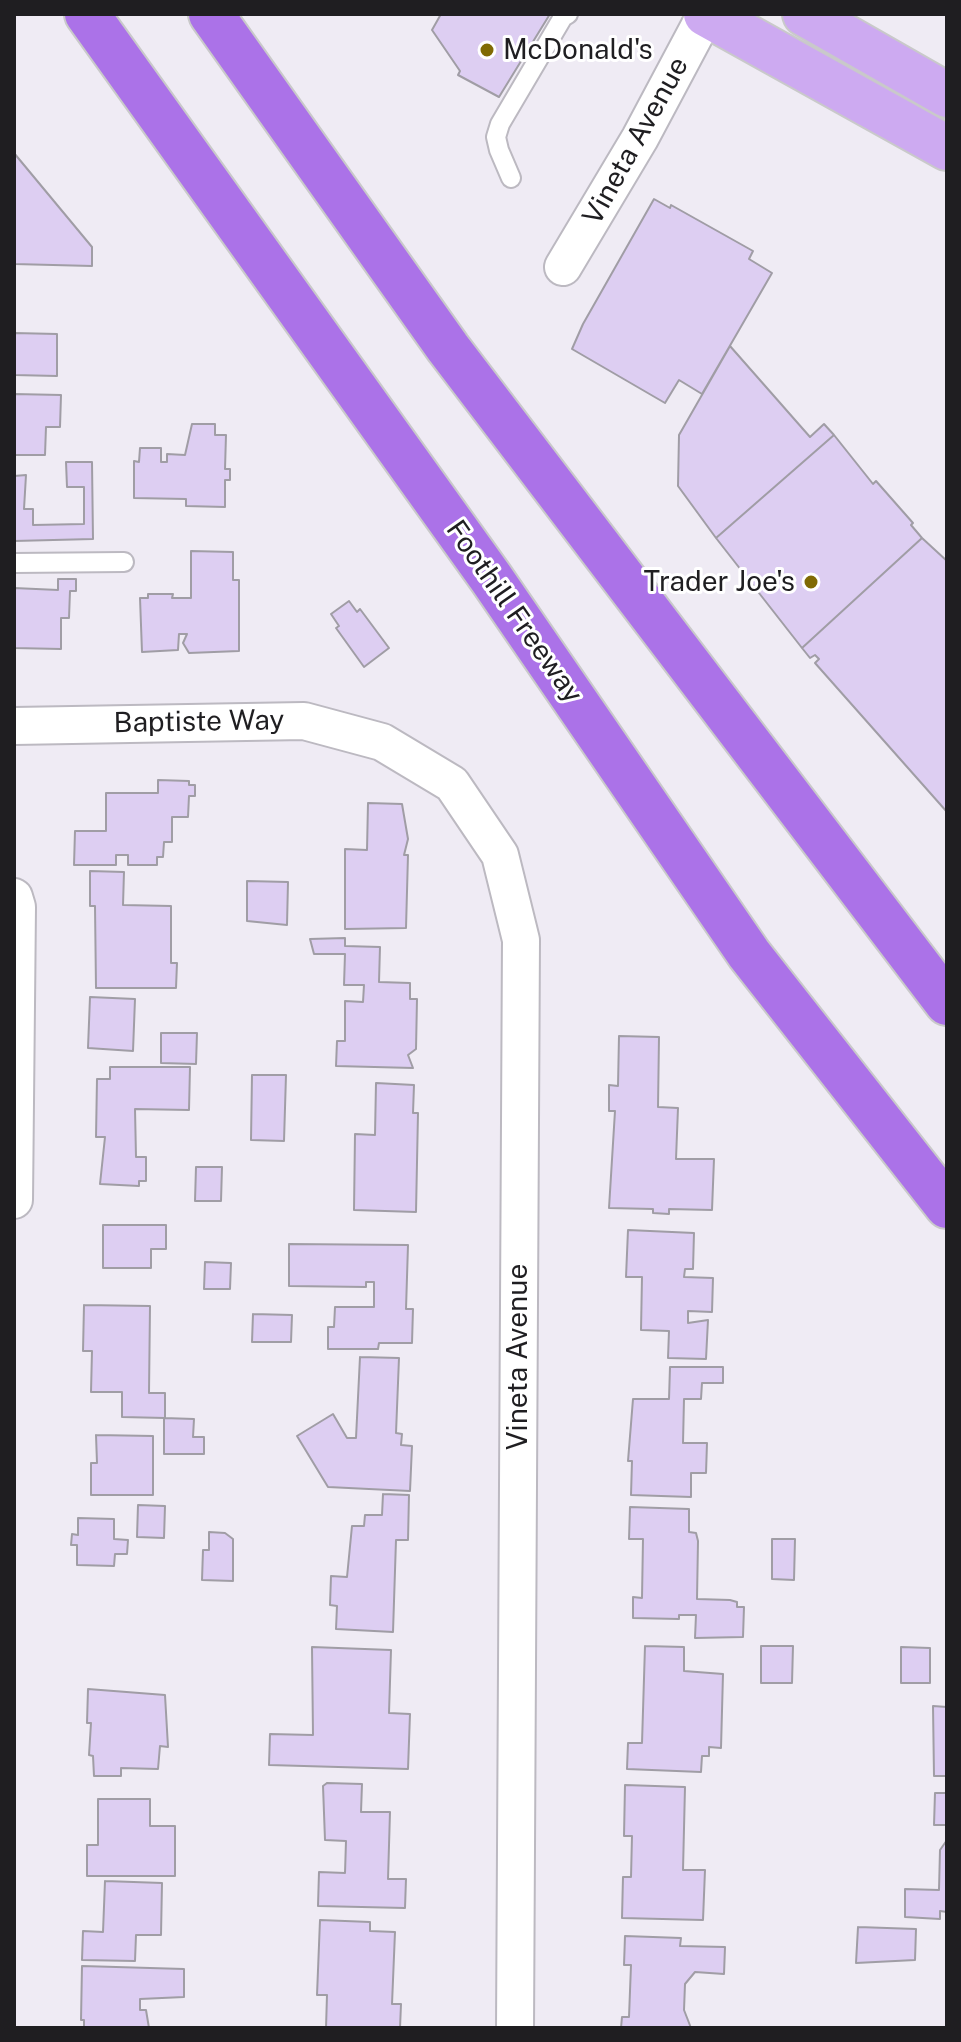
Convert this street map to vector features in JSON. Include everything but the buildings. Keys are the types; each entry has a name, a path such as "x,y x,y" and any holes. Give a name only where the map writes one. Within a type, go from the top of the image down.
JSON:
{"highway":[{"name":"Foothill Freeway","path":"87,14 491,578 749,954 947,1206"},
{"path":"211,14 448,348 947,1003"}],"main road":[{"path":"706,14 947,148"},
{"path":"805,14 947,95"}],"street":[{"name":"Vineta Avenue","path":"563,267 632,151 706,14"},
{"name":"Baptiste Way","path":"14,726 304,721 382,742"},
{"name":"Vineta Avenue","path":"382,742 452,784 500,855 521,940 515,2028"},
{"path":"14,897 17,907 14,1200"}],"lane":[{"path":"511,178 496,137 500,124 563,17 568,14"},
{"path":"14,563 124,562"}],"place":[{"name":"McDonald's","path":"487,50"},
{"name":"Trader Joe's","path":"811,582"}]}
